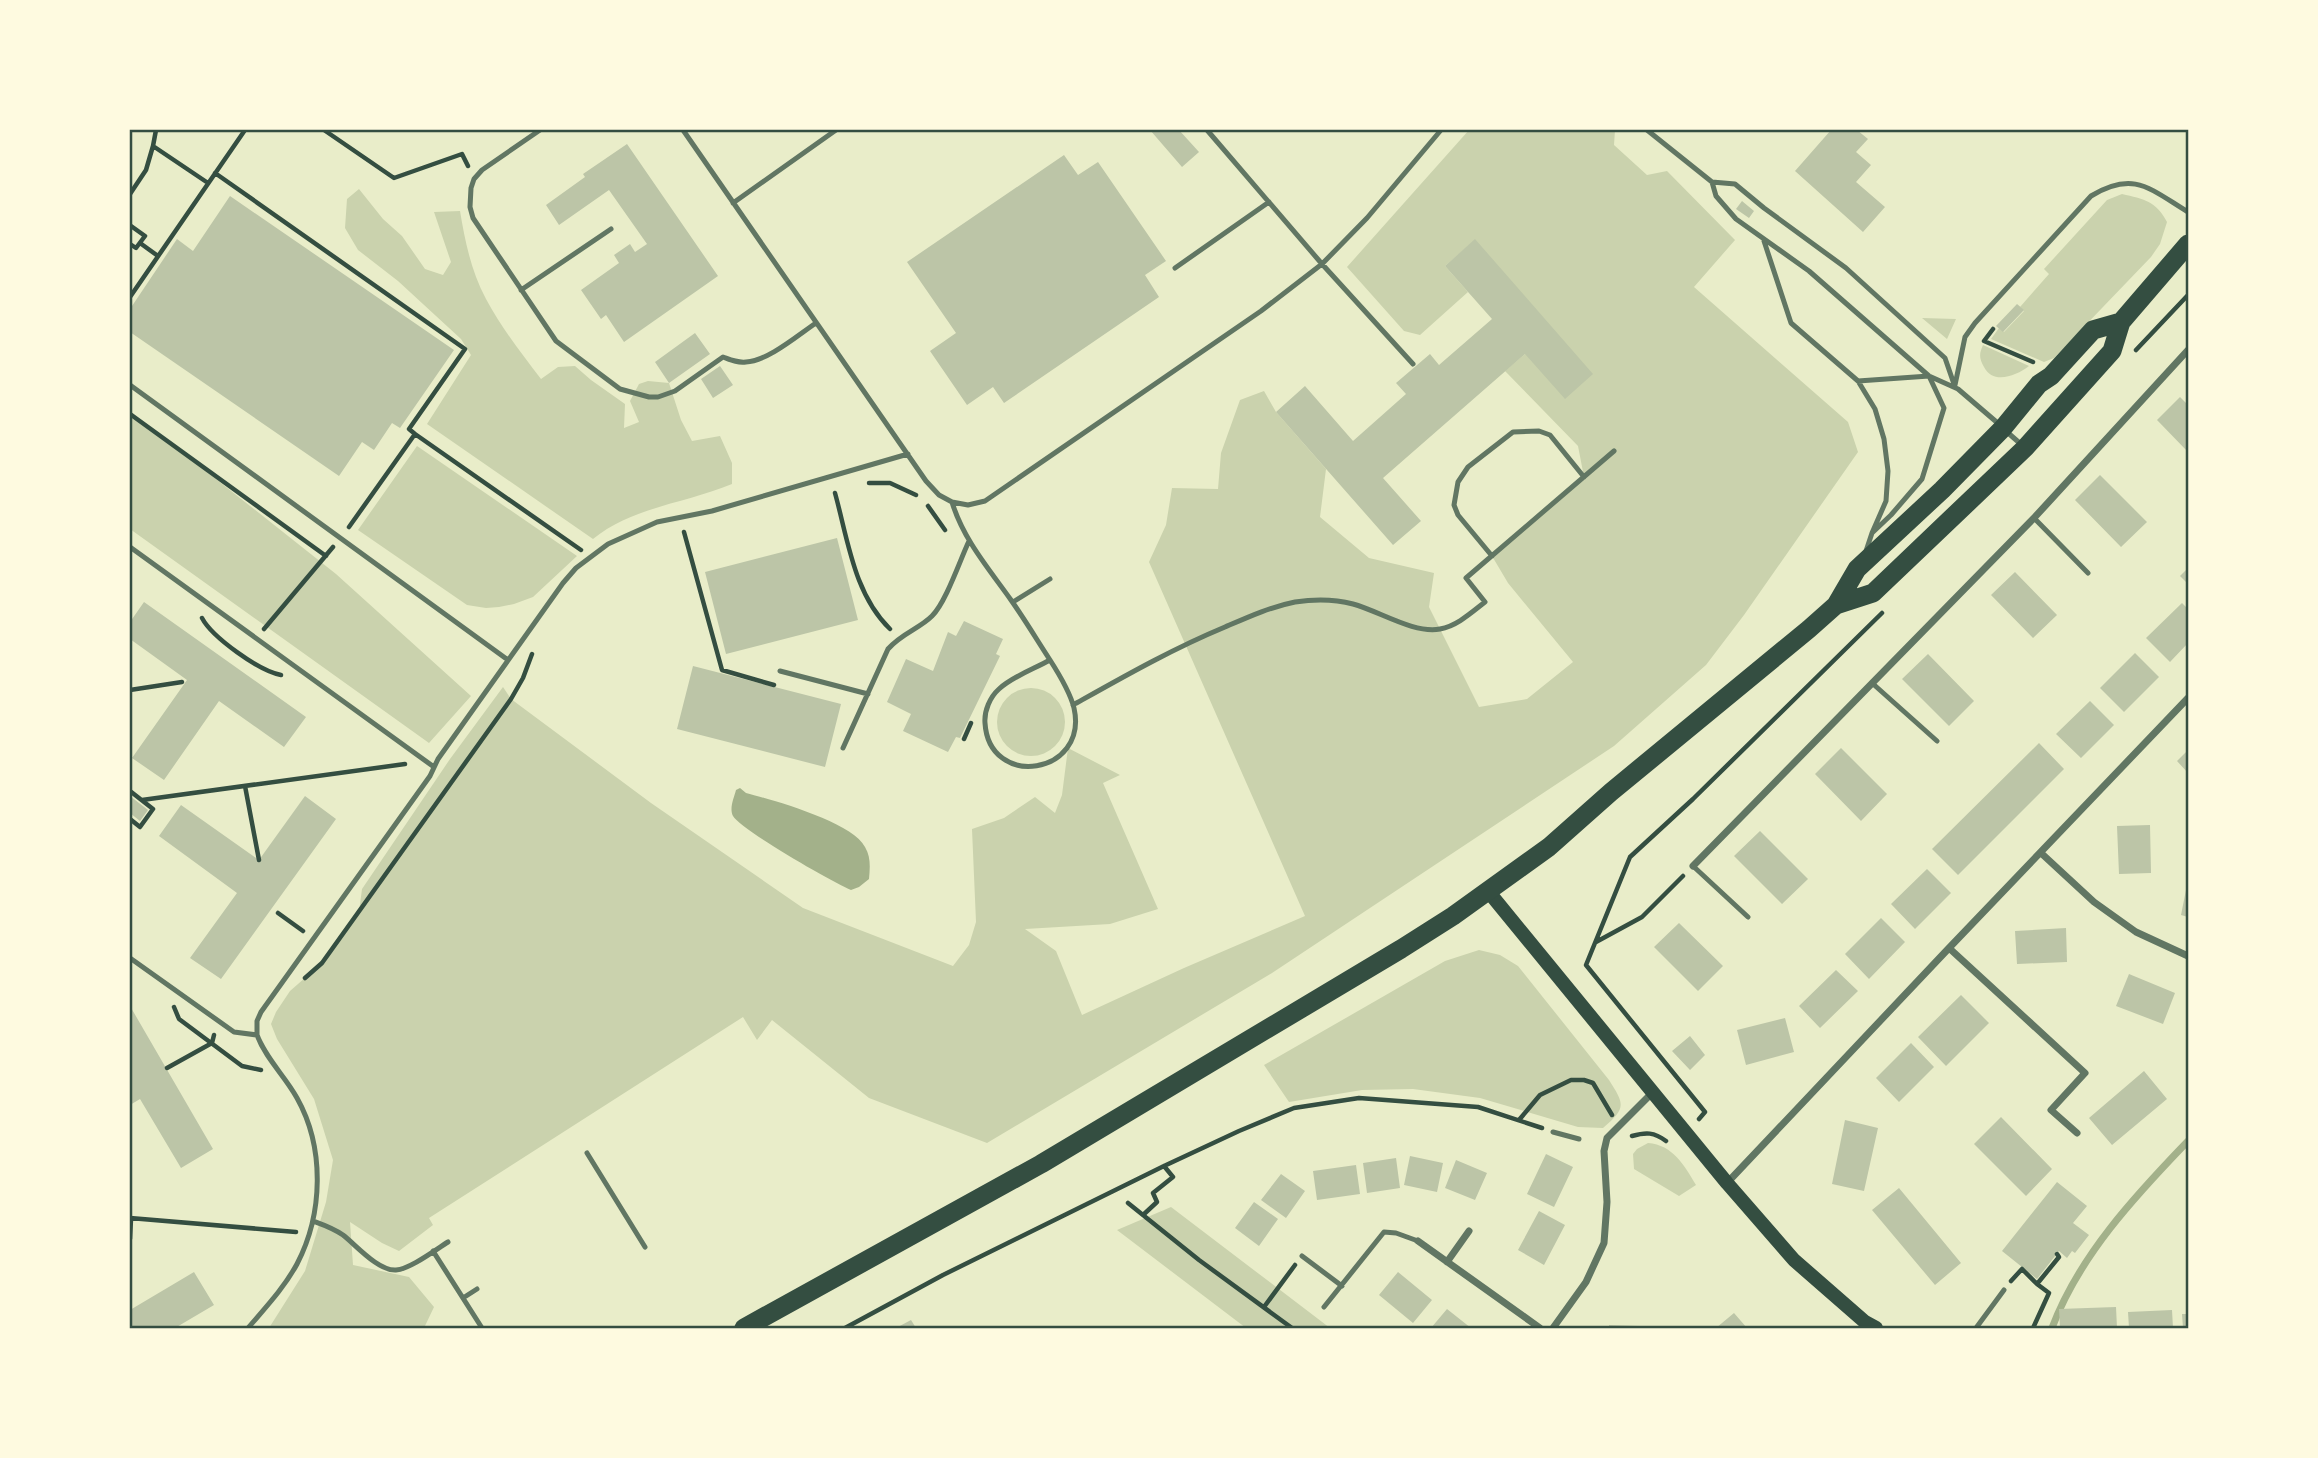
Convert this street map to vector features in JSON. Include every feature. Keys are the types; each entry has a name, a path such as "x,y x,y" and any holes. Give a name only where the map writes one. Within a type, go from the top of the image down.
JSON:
{"highway":[{"path":"1836,605 1873,593 2025,448 2112,351 2121,322 2189,244"},
{"path":"744,1328 1041,1164 1401,949 1453,916 1549,847 1836,605 1857,569 1942,490 2003,428 2039,384 2051,376 2093,330 2121,322"}],"main road":[{"path":"1488,891 1652,1093 1794,1260 1865,1322 1876,1328"}],"street":[{"path":"1693,866 2034,518 2189,350"},
{"path":"1727,1183 2189,698"},
{"path":"2041,853 2094,902 2136,932 2189,956"},
{"path":"1949,947 2085,1073 2051,1110 2077,1133"},
{"path":"1553,1328 1586,1282 1604,1243 1607,1202 1604,1151 1606,1138 1652,1093"},
{"path":"1447,1262 1469,1231"},
{"path":"1418,1241 1540,1328"}],"lane":[{"path":"540,130 482,170 474,179 470,197 473,218 556,341 620,389 658,397 675,391 723,357 736,362 759,359 816,323"},
{"path":"683,130 926,481 939,495 952,502 968,505 985,501 1261,311 1322,264 1367,218 1441,130"},
{"path":"733,203 836,130"},
{"path":"1207,130 1322,264 1413,364"},
{"path":"1647,130 1712,181 1735,184 1846,268 1945,358 1955,387"},
{"path":"1712,181 1716,196 1736,219 1809,271 1929,376 1955,387 2025,448"},
{"path":"1955,387 1965,337 2091,196 2105,187 2121,182 2136,184 2153,190 2189,212"},
{"path":"1175,268 1269,202"},
{"path":"521,290 611,229"},
{"path":"1764,240 1791,323 1858,381 1875,409 1884,439 1888,471 1886,501 1857,569"},
{"path":"1858,381 1929,376"},
{"path":"1872,533 1922,479 1944,408 1929,376"},
{"path":"130,385 508,660"},
{"path":"1492,556 1458,515 1454,505 1458,482 1468,467 1513,432 1539,431 1550,435 1584,477"},
{"path":"1073,705 1148,663 1216,631 1265,610 1296,603 1322,599 1354,604 1421,628 1439,629 1456,624 1485,602 1466,578 1614,451"},
{"path":"248,1328 276,1295 296,1266 306,1244 313,1221 317,1176 316,1152 298,1100 269,1059 257,1035 256,1028 261,1012 430,776 563,583 588,558 608,544 657,522 712,511 908,454"},
{"path":"952,502 956,517 969,541 1050,660 1073,705 1074,733 1068,748 1058,758 1044,765 1030,768 1014,765 1001,757 991,746 985,717 989,702 998,690 1010,681 1050,660"},
{"path":"2034,518 2088,573"},
{"path":"843,748 888,649 898,638 932,616 941,604 969,541"},
{"path":"130,547 434,767"},
{"path":"1013,603 1050,579"},
{"path":"780,671 868,694"},
{"path":"1872,683 1937,741"},
{"path":"1693,866 1748,917"},
{"path":"130,958 234,1032 257,1035"},
{"path":"1553,1132 1579,1139"},
{"path":"587,1153 645,1247"},
{"path":"313,1221 331,1227 388,1269 398,1270 448,1242"},
{"path":"1324,1307 1384,1232 1396,1233 1418,1241"},
{"path":"433,1251 482,1328"},
{"path":"1302,1256 1342,1286"},
{"path":"463,1298 477,1289"},
{"path":"1976,1328 2004,1290"}],"path":[{"path":"130,194 146,170 156,130"},
{"path":"130,297 245,130"},
{"path":"324,130 394,178 462,154 474,179"},
{"path":"153,146 208,183"},
{"path":"215,173 465,349 409,429 579,548 588,558"},
{"path":"130,228 131,226 145,236 136,248 130,244"},
{"path":"140,243 158,256"},
{"path":"1993,329 1984,341 2037,363"},
{"path":"130,414 326,556"},
{"path":"256,638 341,537 415,434"},
{"path":"867,483 890,483 912,491 927,505 950,537"},
{"path":"823,496 846,489"},
{"path":"835,493 861,589 881,620 898,638"},
{"path":"697,529 682,533 722,670 777,685 780,671"},
{"path":"200,613 208,629 267,673 287,677"},
{"path":"301,981 322,963 516,691 536,648"},
{"path":"130,690 182,682"},
{"path":"964,739 973,718"},
{"path":"142,800 408,763"},
{"path":"245,786 258,860"},
{"path":"130,791 153,809 140,827 130,819"},
{"path":"1594,943 1642,917 1693,866"},
{"path":"278,913 304,932 296,943"},
{"path":"171,1001 179,1018 242,1066 261,1070 268,1078"},
{"path":"167,1068 212,1043 217,1021"},
{"path":"1519,1120 1541,1095 1571,1080 1584,1080 1592,1083 1617,1125"},
{"path":"845,1328 943,1275 1164,1166 1294,1108 1359,1098 1478,1107 1553,1132"},
{"path":"1694,1100 1705,1112 1694,1123"},
{"path":"1629,1137 1645,1132 1656,1134 1670,1144"},
{"path":"1143,1215 1157,1202 1153,1193 1173,1177 1164,1166"},
{"path":"1128,1203 1199,1260 1292,1328"},
{"path":"130,1239 130,1218 296,1232"},
{"path":"292,1241 298,1222"},
{"path":"2037,1284 2059,1255"},
{"path":"1264,1307 1302,1256"},
{"path":"2004,1290 2022,1269 2049,1293 2033,1328"}],"shaded area":[{"path":"1469,130 1615,130 1614,145 1647,175 1667,171 1735,240 1694,287 1848,422 1858,452 1706,665 1614,746 1272,973 987,1143 869,1098 772,1020 757,1040 743,1017 429,1218 433,1225 399,1251 350,1222 353,1265 409,1277 434,1307 424,1328 269,1328 305,1271 326,1202 333,1160 314,1099 277,1039 271,1024 290,991 322,963 359,912 362,889 450,759 503,687 511,699 651,803 803,908 953,966 969,945 976,922 972,829 1004,818 1035,797 1055,813 1062,795 1068,748 1120,775 1103,783 1158,909 1110,924 1025,929 1056,951 1082,1015 1305,916 1149,562 1166,525 1172,488 1218,489 1221,453 1240,400 1264,391 1276,412 1326,469 1320,517 1369,558 1434,573 1429,607 1479,707 1527,699 1573,662 1508,583 1492,556 1584,477 1578,446 1505,371 1525,354 1475,240 1445,266 1468,292 1420,335 1404,331 1347,267"},
{"path":"359,189 383,219 402,236 425,269 443,275 451,262 434,212 460,211 476,278 505,330 541,379 558,367 575,366 625,404 624,428 639,422 630,401 639,384 648,381 669,383 681,420 692,441 720,436 732,463 732,484 642,513 608,528 593,539 427,424 471,355 461,339 398,281 358,250 345,228 347,199"},
{"path":"2122,194 2154,205 2167,222 2160,244 2151,257 2054,358 2044,362 1991,339 1999,328 2004,332 2024,311 2020,307 2049,274 2044,269 2107,200"},
{"path":"1922,318 1956,319 1947,339"},
{"path":"1983,345 2029,366 2005,377 1993,376 1981,361"},
{"path":"130,411 336,574 471,696 429,743 130,529"},
{"path":"417,446 577,556 533,597 499,607 467,605 358,530"},
{"path":"1038,688 1059,703 1065,715 1063,735 1055,746 1038,756 1024,756 1007,746 999,735 997,715 1007,698 1018,690"},
{"path":"740,788 746,793 792,807 845,829 865,847 870,867 869,879 851,890 807,867 752,832 732,813 736,790"},
{"path":"1479,950 1500,955 1518,966 1609,1080 1621,1106 1616,1116 1603,1128 1578,1127 1480,1098 1413,1089 1362,1090 1289,1102 1264,1065 1445,961"},
{"path":"1648,1143 1671,1152 1682,1163 1696,1185 1679,1196 1634,1169 1633,1154"},
{"path":"1171,1207 1330,1328 1246,1328 1117,1230"}],"building":[{"path":"1150,130 1179,130 1199,152 1182,167"},
{"path":"1831,130 1857,130 1868,139 1856,152 1871,165 1856,182 1885,207 1863,232 1795,171"},
{"path":"627,144 718,276 624,342 606,315 601,319 581,290 619,263 614,255 630,244 635,252 647,244 609,190 559,225 546,205 585,177 583,174"},
{"path":"1064,155 1078,175 1098,162 1166,261 1145,275 1159,297 1004,403 993,387 967,405 930,351 956,333 907,262"},
{"path":"230,196 454,350 400,428 392,423 374,450 362,442 339,476 130,332 130,309 177,239 193,251"},
{"path":"1742,201 1754,211 1749,218 1736,209"},
{"path":"1475,239 1593,374 1565,399 1525,354 1383,478 1421,521 1393,545 1276,412 1305,386 1353,441 1406,394 1396,383 1430,354 1439,365 1492,319 1445,266"},
{"path":"2017,304 2024,310 2003,332 1996,326"},
{"path":"695,333 710,354 669,383 655,362"},
{"path":"720,366 733,385 713,398 701,379"},
{"path":"2180,397 2188,405 2188,452 2157,420"},
{"path":"2100,475 2147,522 2121,547 2075,500"},
{"path":"837,538 858,620 726,654 705,572"},
{"path":"2188,568 2188,584 2180,576"},
{"path":"2015,572 2057,615 2033,638 1991,595"},
{"path":"144,602 306,717 284,747 219,701 164,780 132,758 187,680 130,639 130,622"},
{"path":"2182,603 2188,609 2188,643 2170,662 2146,638"},
{"path":"964,621 1003,639 996,654 1000,656 960,738 956,737 948,752 903,731 911,714 887,702 906,659 933,671 948,632 956,636"},
{"path":"2135,653 2159,677 2124,712 2100,688"},
{"path":"1928,654 1974,701 1949,726 1902,679"},
{"path":"693,666 841,704 825,767 677,729"},
{"path":"2090,701 2114,725 2081,758 2056,734"},
{"path":"2039,743 2064,769 1958,875 1932,849"},
{"path":"1841,748 1887,794 1861,821 1815,774"},
{"path":"2188,750 2188,773 2177,761"},
{"path":"130,796 148,810 140,821 130,813"},
{"path":"305,796 336,819 221,979 190,958 237,893 159,836 181,805 259,860"},
{"path":"2150,825 2151,873 2119,874 2117,826"},
{"path":"1760,831 1808,879 1782,904 1734,856"},
{"path":"1927,869 1951,893 1915,929 1891,904"},
{"path":"2188,885 2188,917 2181,915"},
{"path":"1881,918 1905,942 1869,979 1845,954"},
{"path":"1679,923 1723,966 1698,991 1654,947"},
{"path":"2066,928 2067,962 2017,964 2015,931"},
{"path":"1836,970 1858,991 1820,1028 1799,1006"},
{"path":"2129,974 2175,993 2163,1024 2116,1006"},
{"path":"1961,995 1989,1023 1946,1066 1918,1037"},
{"path":"130,1006 213,1149 181,1168 140,1099 130,1105"},
{"path":"1785,1018 1794,1052 1746,1065 1737,1030"},
{"path":"1690,1036 1705,1055 1690,1070 1672,1051"},
{"path":"1911,1043 1934,1067 1899,1102 1876,1078"},
{"path":"2144,1071 2167,1099 2112,1145 2089,1118"},
{"path":"2001,1117 2052,1169 2026,1196 1974,1144"},
{"path":"1845,1120 1878,1128 1864,1191 1832,1184"},
{"path":"1546,1154 1573,1167 1554,1207 1527,1194"},
{"path":"1410,1156 1443,1163 1437,1192 1404,1185"},
{"path":"1396,1158 1400,1188 1367,1193 1363,1163"},
{"path":"1456,1160 1487,1173 1475,1200 1445,1188"},
{"path":"1356,1165 1360,1194 1317,1200 1313,1171"},
{"path":"1281,1174 1305,1191 1286,1218 1261,1200"},
{"path":"2057,1182 2087,1206 2073,1223 2089,1235 2075,1253 2072,1251 2067,1258 2059,1251 2037,1279 2002,1251"},
{"path":"1899,1188 1961,1263 1935,1285 1872,1210"},
{"path":"1254,1202 1278,1219 1259,1246 1235,1228"},
{"path":"1539,1211 1565,1225 1544,1265 1518,1250"},
{"path":"194,1272 214,1305 175,1328 130,1328 130,1310"},
{"path":"1398,1272 1432,1300 1413,1323 1379,1295"},
{"path":"2116,1307 2117,1328 2060,1328 2059,1309"},
{"path":"1447,1309 1471,1328 1431,1328"},
{"path":"2172,1310 2173,1328 2129,1328 2128,1312"},
{"path":"1734,1313 1747,1328 1716,1328"},
{"path":"2182,1314 2188,1314 2188,1328 2183,1328"},
{"path":"911,1320 916,1328 896,1328"},
{"path":"1609,1325 1639,1326 1639,1328 1609,1328"}],"waterway":[{"path":"2052,1328 2077,1276 2110,1228 2188,1141"}]}
